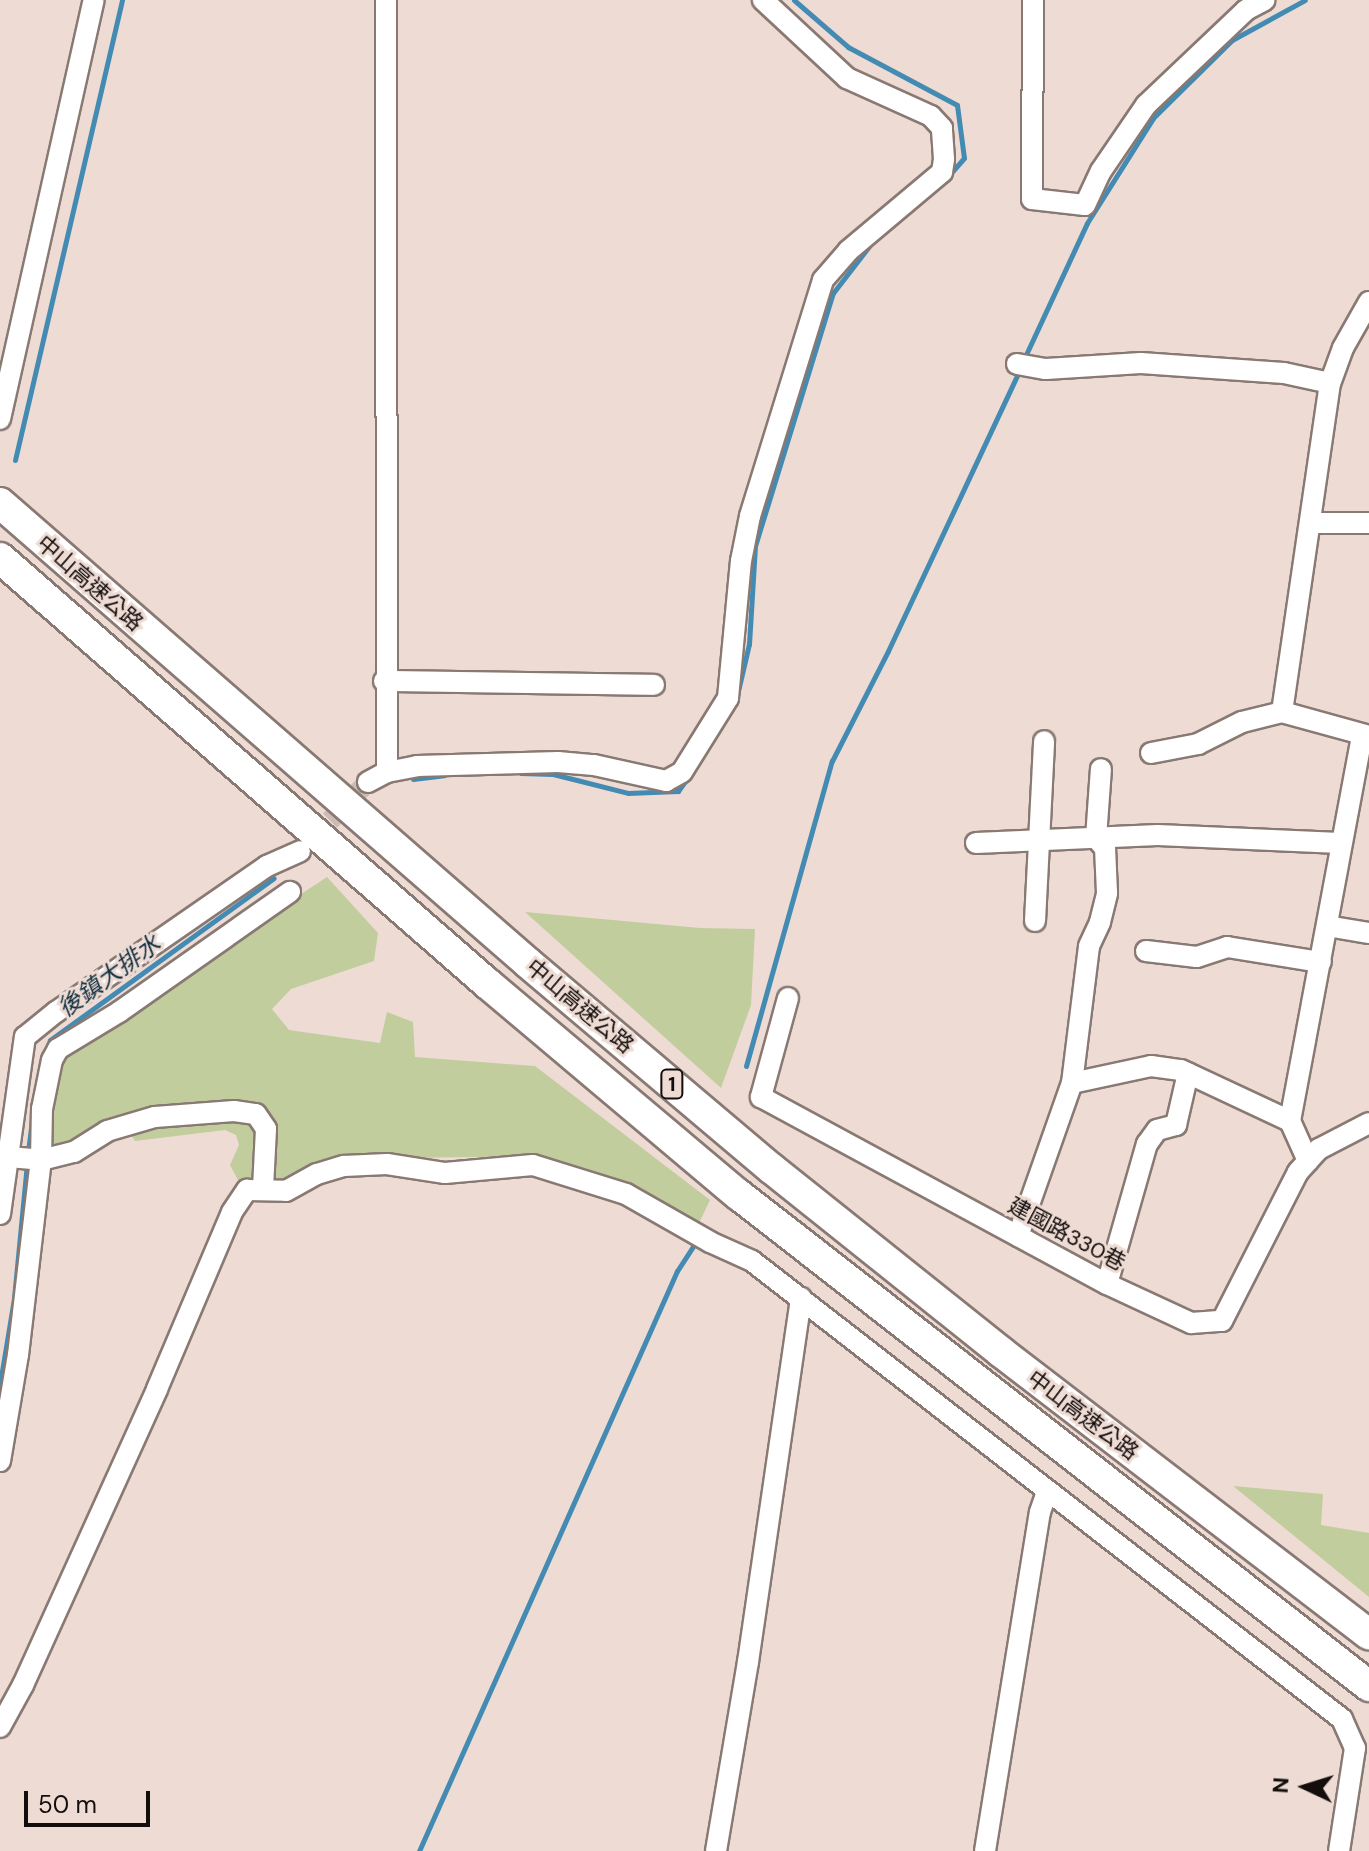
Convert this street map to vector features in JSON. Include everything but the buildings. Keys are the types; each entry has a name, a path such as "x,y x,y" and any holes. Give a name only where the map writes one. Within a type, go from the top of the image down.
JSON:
{"highway":[{"name":"中山高速公路","path":"0,503 772,1169 1001,1352 1369,1634"},
{"name":"中山高速公路","path":"0,558 488,984 739,1195 1369,1686"}],"lane":[{"path":"0,419 94,0"},
{"path":"386,0 384,681 387,772"},
{"path":"368,782 387,772 417,766 558,762 594,765 666,781 682,772 728,698 741,561 750,516 823,280 848,251 942,172 944,159 942,128 931,116 847,78 763,0"},
{"path":"1033,0 1032,199 1085,205 1101,171 1146,105 1246,10 1265,0"},
{"path":"1282,712 1330,383 1343,348 1369,302"},
{"path":"1023,365 1046,369 1141,363 1284,373 1330,383"},
{"path":"1311,523 1369,523"},
{"path":"384,681 654,685"},
{"path":"1151,753 1198,744 1242,722 1282,712 1366,737 1340,843 1290,1121 1308,1161"},
{"path":"1035,921 1044,741"},
{"path":"1018,1236 1072,1083 1089,946 1100,922 1107,893 1105,848 1096,838 1101,769"},
{"path":"976,843 1158,835 1340,843"},
{"path":"0,1461 18,1355 25,1037 56,1012 267,866 300,851"},
{"path":"0,1214 42,1109 58,1049 119,1012 290,892"},
{"path":"1327,926 1369,933"},
{"path":"1146,951 1197,957 1227,947 1321,962"},
{"name":"建國路330巷","path":"788,998 761,1097 1107,1284 1191,1323 1222,1321 1248,1263 1298,1172 1319,1149 1369,1123"},
{"path":"1072,1083 1151,1066 1188,1073 1290,1121"},
{"path":"1107,1284 1147,1144 1157,1130 1176,1125 1188,1073"},
{"path":"20,1159 74,1152 107,1131 155,1117 234,1111 256,1114 266,1129 263,1189"},
{"path":"0,1727 23,1685 157,1389 232,1212 247,1190 286,1191 317,1174 344,1166 387,1164 445,1173 533,1165 626,1194 710,1242 752,1261 1342,1719 1355,1748 1339,1851"},
{"path":"716,1851 748,1662 801,1298"},
{"path":"985,1851 1040,1512 1047,1492"}],"green space":[{"path":"327,877 378,933 374,961 291,989 272,1009 289,1030 380,1043 387,1012 413,1022 415,1057 535,1066 710,1200 698,1225 649,1198 542,1156 331,1159 297,1176 253,1184 238,1180 230,1165 239,1145 236,1135 225,1130 135,1141 130,1133 49,1152 60,1063 73,1044"},
{"path":"525,912 700,928 755,929 751,1005 721,1088"},
{"path":"1233,1486 1323,1494 1321,1525 1369,1533 1369,1597"}],"waterway":[{"path":"15,460 122,0"},
{"path":"794,0 848,47 957,105 964,158 949,175"},
{"path":"1023,361 1087,223 1153,118 1232,40 1305,0"},
{"path":"735,704 749,644 755,546 833,293 873,241"},
{"path":"746,1066 832,761 888,651 1019,371"},
{"path":"521,773 553,774 628,793 678,791 689,776"},
{"path":"413,779 444,775"},
{"name":"後鎮大排水","path":"47,1050 50,1040 274,878"},
{"name":"後鎮大排水","path":"28,1152 32,1118"},
{"name":"後鎮大排水","path":"0,1383 14,1298 27,1162"},
{"path":"419,1851 677,1271 693,1246"}],"tunnel":[{"path":"309,842 368,782"}]}
